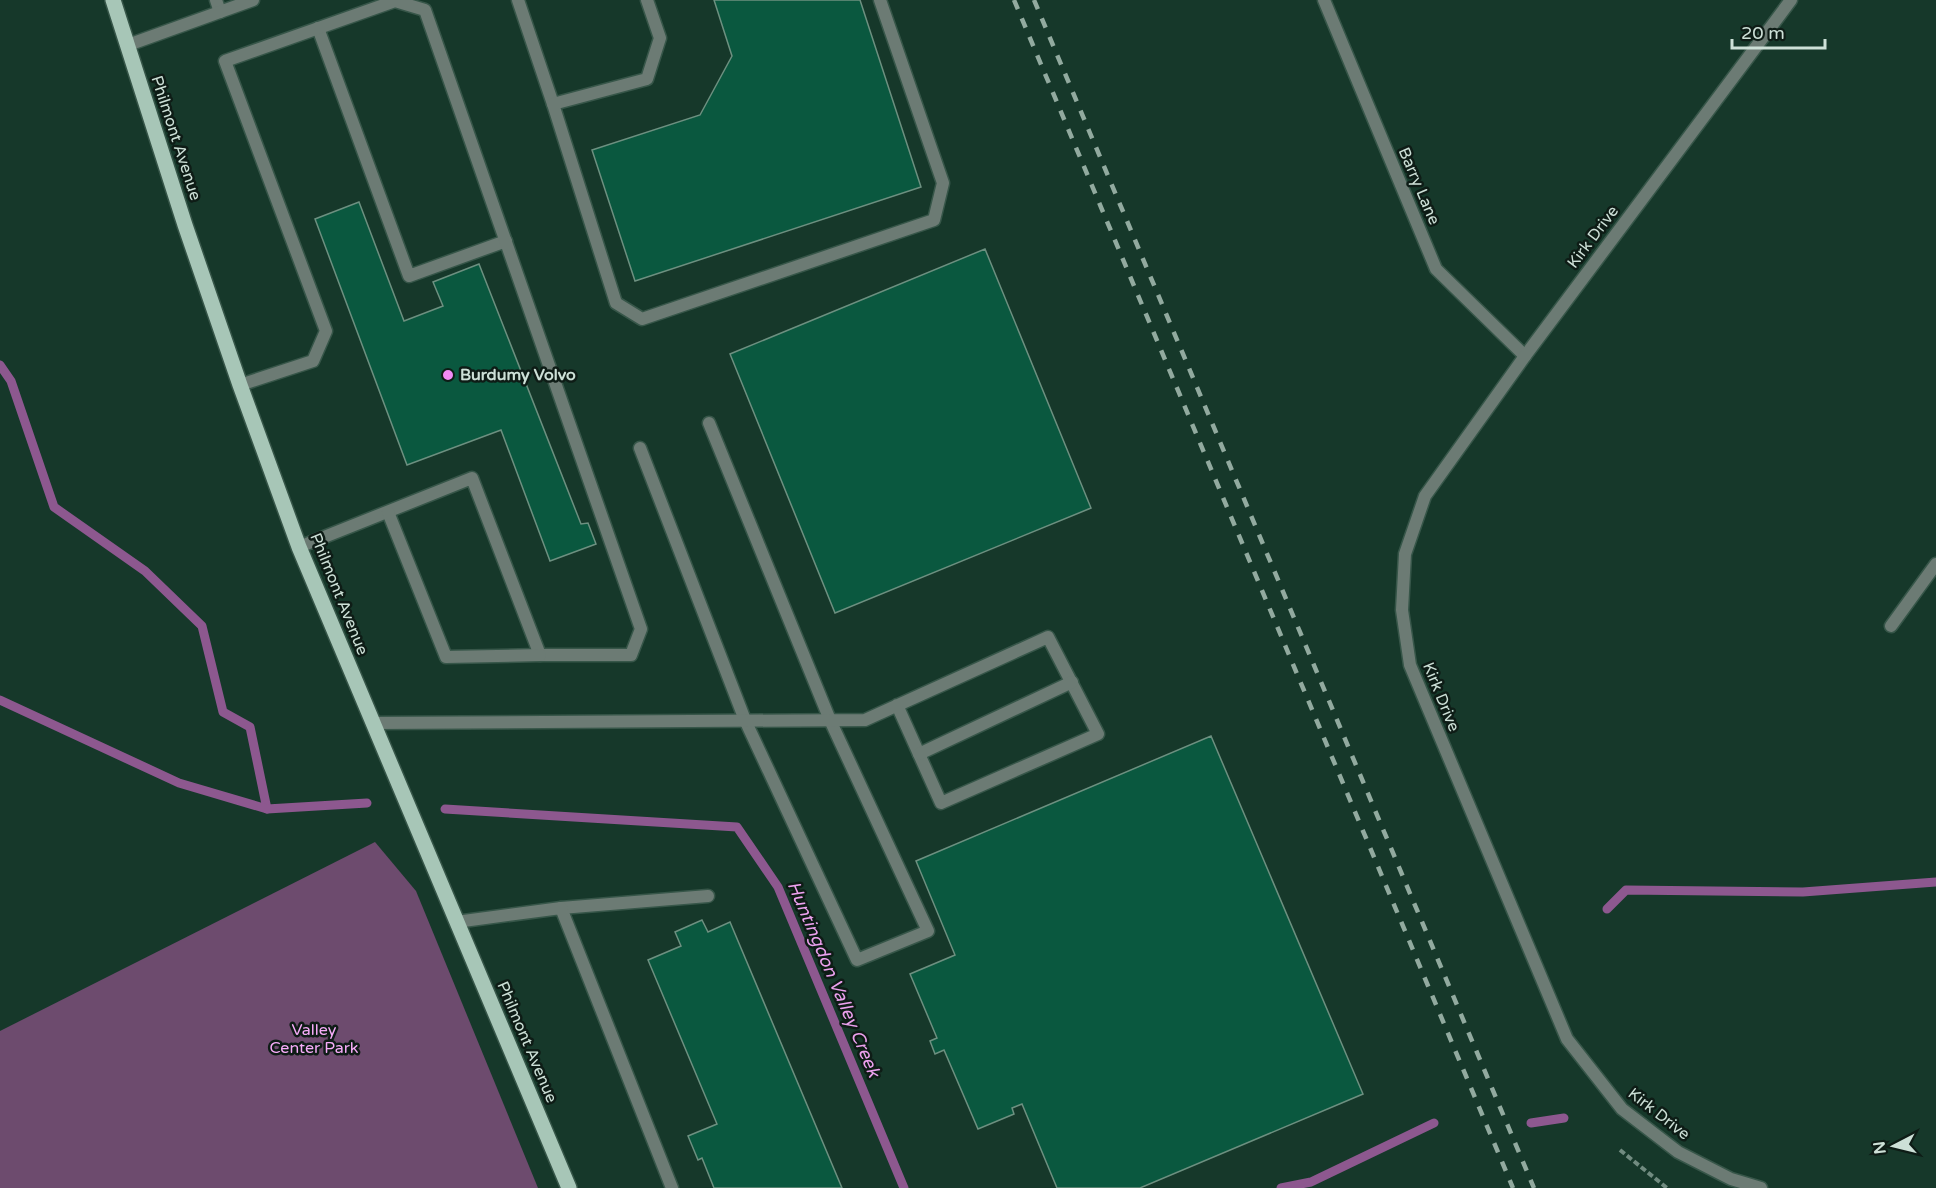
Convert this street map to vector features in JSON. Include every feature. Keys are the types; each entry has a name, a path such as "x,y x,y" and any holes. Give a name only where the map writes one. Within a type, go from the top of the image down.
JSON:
{"main road":[{"name":"Philmont Avenue","path":"113,0 185,225 299,547 569,1188"}],"street":[{"path":"128,45 218,6 253,0"},
{"path":"518,0 616,303 642,319 934,220 943,183 880,0"},
{"path":"553,104 647,79 660,38 647,0"},
{"name":"Barry Lane","path":"1324,0 1436,269 1525,356"},
{"name":"Kirk Drive","path":"1761,1188 1731,1179 1678,1152 1622,1109 1567,1039 1410,665 1402,610 1405,554 1425,496 1525,356 1791,0"},
{"path":"240,385 313,361 326,331 225,61 395,1 425,10 641,629 631,655 446,657 388,512"},
{"path":"318,28 409,276 506,241"},
{"path":"640,448 745,720 857,960 928,931 830,720 709,423"},
{"path":"299,547 472,478 540,655"},
{"path":"1891,626 1936,564"},
{"path":"373,723 865,720 897,705 1048,637 1098,734 941,803 897,705"},
{"path":"919,754 1072,682"},
{"path":"456,921 561,908 708,896"},
{"path":"561,908 672,1188"}],"path":[{"path":"1620,1150 1667,1188"}],"green space":[{"name":"Valley Center Park","path":"375,842 416,891 538,1188 0,1188 0,1031"}],"building":[{"path":"714,0 860,0 921,187 635,281 592,150 700,115 732,56"},
{"name":"Burdumy Volvo","path":"359,202 404,321 443,306 433,282 479,264 581,524 588,523 596,544 550,561 501,430 407,465 315,219"},
{"path":"985,249 1091,508 835,613 730,354"},
{"path":"1211,736 1363,1094 1140,1188 1057,1188 1022,1104 1012,1108 1014,1114 978,1129 944,1050 935,1054 930,1041 937,1038 910,974 955,955 916,861"},
{"path":"702,920 708,932 730,922 842,1188 714,1188 702,1158 698,1160 688,1136 717,1124 648,960 681,946 675,932"}],"waterway":[{"path":"0,365 11,381 54,507 145,571 202,626 223,712 250,727 267,809"},
{"name":"Huntingdon Valley Creek","path":"0,700 179,783 267,809 367,803"},
{"name":"Huntingdon Valley Creek","path":"445,809 737,827 778,887 904,1188"},
{"path":"1607,909 1626,890 1803,892 1936,882"},
{"path":"1531,1123 1564,1118"},
{"path":"1281,1188 1311,1182 1434,1123"}],"railway":[{"path":"1014,0 1513,1188"},
{"path":"1034,0 1534,1188"}],"place":[{"name":"Burdumy Volvo","path":"448,375"}]}
